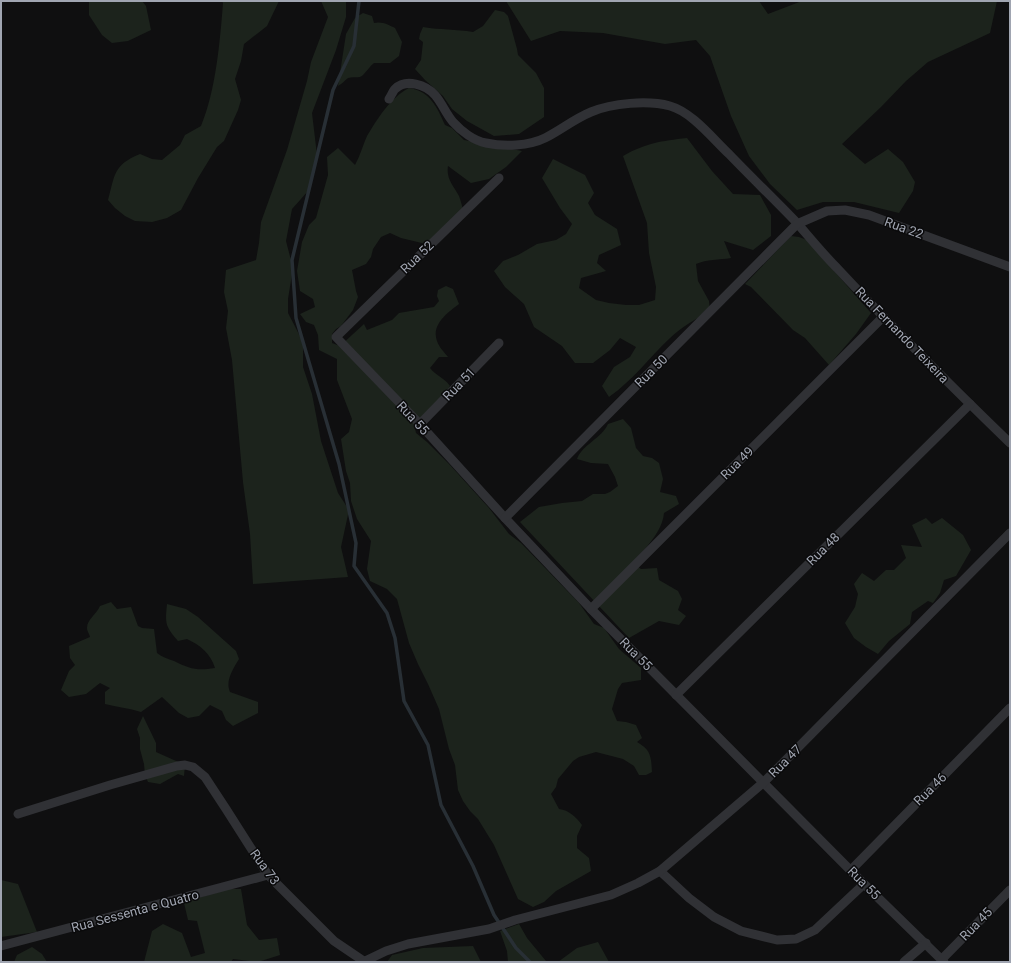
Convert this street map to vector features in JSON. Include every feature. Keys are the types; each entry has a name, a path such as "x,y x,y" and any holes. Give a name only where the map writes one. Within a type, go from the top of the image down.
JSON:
{"street":[{"name":"Rua Fernando Teixeira","path":"389,99 396,88 407,83 422,86 434,94 452,121 469,136 484,143 499,145 531,143 544,139 577,119 607,107 636,104 672,106 699,124 797,224 834,266 883,317 1010,443"},
{"name":"Rua 52","path":"336,337 499,178"},
{"name":"Rua 22","path":"797,224 827,211 845,210 869,215 1010,267"},
{"name":"Rua 50","path":"505,518 797,224"},
{"name":"Rua 49","path":"591,609 883,317"},
{"name":"Rua 55","path":"336,337 420,424 505,518 591,609 864,884 943,961"},
{"name":"Rua 51","path":"420,424 499,343"},
{"name":"Rua 48","path":"676,695 970,404"},
{"name":"Rua 47","path":"364,962 386,951 408,944 489,929 515,920 611,895 660,871 764,782 1010,533"},
{"name":"Rua 46","path":"851,870 1010,708"},
{"name":"Rua 73","path":"18,814 177,766 185,765 193,767 205,778 268,875 334,941 364,962"},
{"path":"660,871 689,898 714,917 741,931 777,940 796,939 815,930 864,884"},
{"name":"Rua Sessenta e Quatro","path":"1,946 268,875"},
{"name":"Rua 45","path":"943,961 1010,890"},
{"path":"904,962 926,943"}],"shaded area":[{"path":"89,1 142,1 146,6 151,30 128,41 112,43 102,35 89,15"},
{"path":"222,1 279,1 267,26 244,44 241,61 235,79 241,100 238,110 224,141 217,147 181,210 167,218 152,222 135,221 125,216 108,200 114,177 116,172 125,162 140,154 152,159 162,160 180,145 185,135 201,126 214,81 219,49"},
{"path":"321,1 346,1 346,17 336,50 312,113 317,155 309,190 292,209 286,241 293,268 288,299 288,313 303,342 303,367 312,394 321,441 338,493 349,510 341,547 348,577 253,584 250,534 243,482 232,360 226,328 228,311 224,292 226,270 256,260 261,222 287,150 311,62 328,17"},
{"path":"506,1 759,1 768,14 802,1 997,1 990,33 928,62 906,81 842,144 865,164 888,149 903,162 915,182 913,191 899,213 854,202 823,202 797,210 770,184 749,156 731,116 710,56 696,40 665,44 603,33 560,31 531,41"},
{"path":"495,10 504,12 508,16 518,55 536,73 544,88 544,117 519,134 494,136 467,121 452,109 443,96 415,69 421,60 423,42 419,39 423,27 473,32 483,26"},
{"path":"363,13 372,16 374,23 383,23 395,28 402,42 399,56 390,63 374,63 363,75 348,78 338,86 346,34 355,18"},
{"path":"409,88 428,96 436,106 445,125 452,128 464,140 522,151 506,167 489,179 471,183 448,166 449,178 459,196 464,212 426,244 401,238 390,233 381,237 366,264 352,270 358,297 353,310 341,326 332,334 332,343 340,346 364,324 367,330 392,320 399,313 434,307 439,301 437,296 438,290 446,286 453,289 459,304 445,315 436,330 437,341 448,357 439,357 430,368 450,386 447,391 421,417 416,420 414,424 416,433 450,465 489,508 509,534 521,543 579,603 594,624 604,628 619,649 641,668 641,680 622,683 618,689 612,709 617,721 636,725 642,738 637,742 648,751 652,772 646,775 639,775 634,766 623,759 596,752 579,757 573,761 558,779 556,787 551,794 559,809 572,814 582,825 577,836 577,848 589,858 591,871 556,891 544,902 533,907 518,899 494,845 478,819 463,801 458,790 455,765 449,749 439,709 409,643 397,599 387,589 370,581 367,569 371,541 357,519 351,501 350,483 346,471 341,439 349,432 352,419 337,380 337,359 319,350 318,335 314,325 306,322 300,314 315,307 313,299 300,291 297,271 302,242 309,225 316,218 328,175 327,157 338,148 355,165 367,136 380,116 396,97"},
{"path":"687,138 712,171 733,194 760,195 771,215 771,236 753,250 724,241 731,258 709,260 696,264 698,281 709,301 710,311 678,331 633,377 609,397 602,386 614,367 630,357 636,347 620,338 610,350 593,363 575,363 562,346 534,327 524,304 505,287 494,271 503,261 518,255 537,244 556,240 566,234 572,224 560,208 542,178 553,159 585,175 594,193 588,203 595,215 617,229 621,245 599,255 597,263 606,271 581,278 579,288 596,300 609,303 639,305 655,300 656,287 649,253 647,223 623,156 654,143"},
{"path":"791,236 807,240 871,313 856,334 829,365 805,338 793,330 751,287 745,284"},
{"path":"623,419 631,428 636,448 643,456 652,458 659,463 663,479 660,492 676,496 679,504 664,513 658,532 633,563 641,569 657,568 659,580 678,591 682,599 678,610 686,616 679,625 659,621 629,638 520,522 539,507 582,501 593,494 605,494 610,492 618,486 608,464 591,463 577,459 583,449 601,434 608,424"},
{"path":"926,518 932,524 942,518 963,535 971,550 956,576 944,580 940,593 933,603 928,601 912,612 910,624 889,641 878,654 854,638 845,623 855,607 858,594 854,584 862,573 874,581 886,570 894,570 906,558 901,545 922,547 912,525"},
{"path":"111,602 117,609 131,607 138,626 142,628 154,629 157,653 165,658 194,669 215,668 211,658 201,647 187,639 178,641 168,628 166,621 167,604 186,609 198,617 236,651 239,659 229,679 228,684 230,692 258,702 258,713 233,726 226,720 222,711 210,705 199,716 188,718 179,713 162,697 141,712 105,704 105,692 110,688 100,683 86,694 69,697 61,690 69,671 75,665 70,658 69,646 90,637 87,630 87,625 90,619 97,612 100,606"},
{"path":"143,716 156,743 156,752 185,765 184,776 178,774 160,784 148,782 145,775 140,749 140,738 137,729"},
{"path":"1,880 18,884 37,932 1,937"},
{"path":"225,889 241,889 247,925 259,940 277,938 280,955 258,962 233,959 231,962 144,962 152,931 163,924 182,933 191,957 205,953 197,921 188,920 184,903"},
{"path":"519,924 527,938 546,961 557,962 508,962 507,951 500,931"},
{"path":"598,942 609,962 558,962 577,948"},
{"path":"473,946 481,962 387,962 392,955 423,948"},
{"path":"32,947 42,954 47,962 14,962 17,955"}],"waterway":[{"path":"359,1 354,46 333,90 292,260 296,318 339,464 356,543 354,566 387,613 395,638 404,701 428,745 441,805 473,866 494,915 516,948 530,962"}]}
